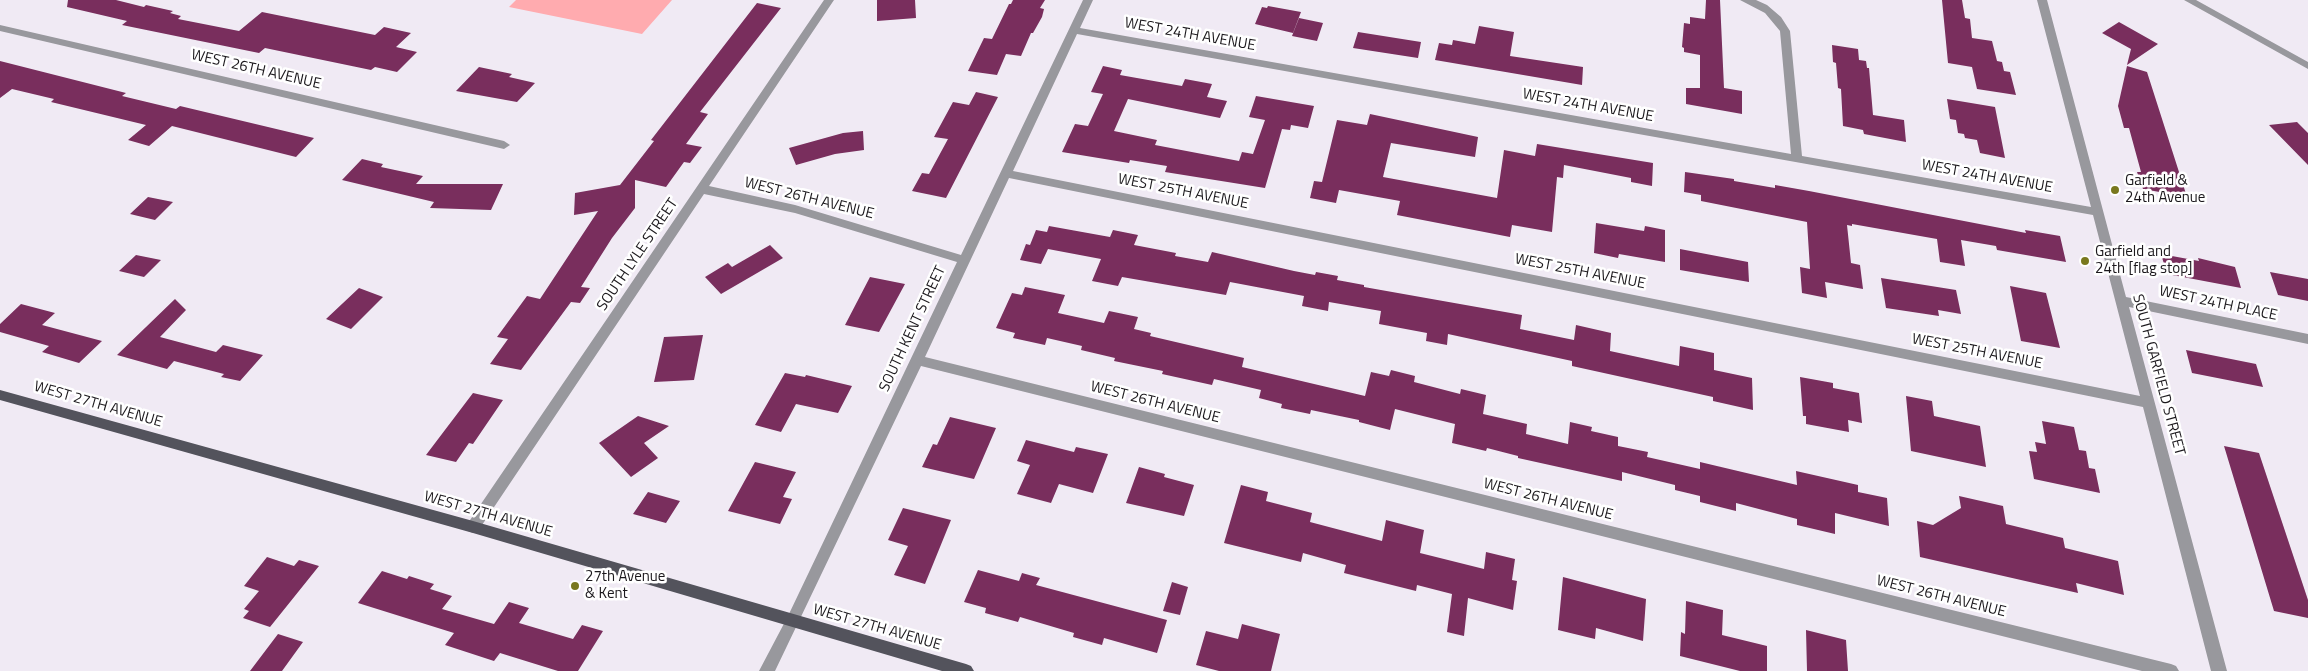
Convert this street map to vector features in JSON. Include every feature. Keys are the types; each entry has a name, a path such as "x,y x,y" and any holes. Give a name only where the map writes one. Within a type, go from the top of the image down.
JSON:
{"main road":[{"name":"WEST 27TH AVENUE","path":"0,394 473,527 966,671"}],"street":[{"name":"SOUTH LYLE STREET","path":"473,527 829,0"},
{"name":"SOUTH KENT STREET","path":"767,671 793,621 1088,0"},
{"path":"1745,0 1758,4 1774,15 1785,31 1797,158"},
{"name":"SOUTH GARFIELD STREET","path":"2042,0 2219,671"},
{"path":"2188,0 2308,66"},
{"name":"WEST 26TH AVENUE","path":"0,28 504,144"},
{"name":"WEST 24TH AVENUE","path":"1073,30 2098,212"},
{"name":"WEST 25TH AVENUE","path":"1006,173 2148,403"},
{"name":"WEST 26TH AVENUE","path":"702,189 795,210 964,260"},
{"name":"WEST 24TH PLACE","path":"2122,301 2308,339"},
{"name":"WEST 26TH AVENUE","path":"917,360 2171,671"}],"shaded area":[{"path":"516,0 672,0 642,34 509,7"}],"building":[{"path":"68,0 116,0 144,7 146,5 173,11 170,13 181,16 178,19 239,31 262,12 375,35 384,27 411,33 396,47 417,52 397,72 375,67 371,70 265,48 259,53 122,25 127,21 67,7"},
{"path":"877,0 915,0 916,18 877,21"},
{"path":"1013,0 1045,0 1040,8 1044,9 1042,17 1033,33 1031,33 1021,56 1006,54 997,75 968,71 984,38 992,39 1009,4"},
{"path":"1706,0 1720,0 1724,88 1742,91 1742,114 1686,104 1686,88 1700,88 1700,55 1684,52 1682,47 1684,23 1690,24 1690,17 1705,19"},
{"path":"1942,0 1962,0 1965,18 1970,19 1972,38 1992,41 1997,61 2002,62 2004,71 2010,72 2016,95 1977,89 1972,67 1948,63"},
{"path":"757,3 781,8 700,112 708,114 686,144 702,147 690,163 684,162 666,187 635,180 635,208 612,238 581,287 590,288 580,303 571,302 521,370 490,364 508,339 497,337 527,296 540,299 598,211 574,215 575,193 620,185 654,141 651,140"},
{"path":"1268,6 1301,12 1293,33 1255,24 1262,7 1267,8"},
{"path":"1299,18 1323,23 1317,41 1292,36"},
{"path":"2119,22 2158,44 2127,65 2131,49 2102,33"},
{"path":"1479,26 1514,32 1510,56 1583,67 1582,85 1435,60 1439,43 1452,45 1453,40 1475,44"},
{"path":"1358,32 1421,42 1418,58 1353,48"},
{"path":"1832,45 1858,49 1859,60 1866,61 1867,68 1869,68 1873,115 1904,120 1906,142 1864,134 1863,130 1843,126 1841,89 1838,88"},
{"path":"0,61 126,93 122,96 176,109 180,106 314,138 296,157 172,126 149,146 128,140 146,125 51,102 54,99 12,89 0,98"},
{"path":"1103,66 1122,70 1120,75 1182,86 1185,79 1212,84 1207,97 1227,101 1220,118 1128,99 1114,131 1157,140 1155,145 1239,161 1242,152 1253,154 1265,120 1249,117 1256,96 1314,106 1308,128 1291,125 1290,130 1282,129 1265,188 1165,172 1167,166 1130,160 1129,163 1062,152 1075,124 1088,126 1103,94 1091,92"},
{"path":"2127,66 2147,72 2187,197 2143,189 2137,172 2141,172 2129,128 2124,128 2118,106"},
{"path":"479,67 512,74 509,77 535,83 517,102 456,91"},
{"path":"976,92 998,97 946,198 912,191 922,173 929,174 948,139 934,137 953,102 969,105"},
{"path":"1947,99 1995,107 2005,158 1980,153 1977,140 1965,138 1964,134 1958,133 1956,120 1950,119"},
{"path":"1370,114 1478,137 1475,157 1391,143 1383,177 1497,198 1504,150 1535,156 1537,144 1653,163 1652,186 1631,182 1631,178 1564,165 1563,178 1557,177 1552,232 1512,225 1510,237 1397,215 1400,201 1339,190 1336,203 1310,198 1314,181 1322,182 1337,120 1367,125"},
{"path":"2297,122 2308,133 2308,165 2269,125"},
{"path":"863,131 864,150 835,154 796,165 789,148 843,133"},
{"path":"362,159 383,164 381,167 423,176 416,184 503,184 491,210 430,208 434,202 342,180"},
{"path":"1685,172 1734,179 1734,181 1775,188 1775,185 1809,191 2026,233 2025,230 2060,236 2066,262 1997,250 1996,246 1961,240 1965,266 1940,262 1937,239 1852,224 1852,226 1847,225 1851,263 1860,265 1863,289 1825,282 1827,298 1802,293 1800,267 1810,269 1807,222 1701,201 1701,195 1684,192"},
{"path":"148,197 173,202 155,220 130,214"},
{"path":"1596,223 1644,231 1645,226 1665,230 1665,262 1619,254 1618,258 1594,253"},
{"path":"1049,226 1110,237 1113,230 1138,235 1134,245 1176,253 1175,256 1208,262 1212,252 1315,275 1316,272 1338,276 1337,280 1364,285 1364,287 1522,315 1520,329 1574,340 1576,325 1611,333 1610,351 1679,366 1680,346 1714,353 1714,370 1752,378 1753,410 1713,401 1713,397 1572,366 1572,361 1448,334 1447,345 1426,341 1427,333 1379,324 1381,311 1329,302 1328,311 1302,306 1304,296 1230,282 1226,295 1122,277 1118,286 1092,281 1101,259 1048,249 1041,264 1020,260 1026,244 1030,245 1036,230 1047,232"},
{"path":"770,245 783,258 721,294 705,277 728,263 732,267"},
{"path":"1680,249 1748,262 1749,282 1680,270"},
{"path":"2161,254 2199,261 2198,258 2235,267 2241,288 2167,274"},
{"path":"136,255 161,260 144,277 119,271"},
{"path":"2270,272 2308,279 2308,301 2278,295"},
{"path":"870,277 905,284 879,332 845,325"},
{"path":"1881,278 1956,290 1961,314 1938,310 1939,316 1886,308"},
{"path":"2010,286 2046,293 2060,348 2021,341"},
{"path":"1025,287 1065,295 1058,313 1104,323 1109,311 1138,317 1134,329 1151,333 1150,336 1244,358 1242,367 1365,396 1371,372 1389,376 1391,370 1415,376 1414,382 1460,394 1461,389 1486,395 1483,414 1527,424 1526,434 1568,444 1570,422 1592,427 1591,431 1618,437 1618,446 1648,452 1647,457 1700,469 1700,462 1797,485 1796,471 1858,485 1858,492 1887,498 1889,526 1835,513 1835,534 1797,525 1797,519 1736,503 1736,511 1700,502 1700,496 1675,490 1675,485 1622,472 1622,481 1518,458 1518,456 1487,448 1486,451 1452,443 1455,424 1395,409 1390,430 1359,422 1359,420 1311,410 1310,414 1281,408 1282,404 1259,398 1261,390 1214,379 1212,385 1162,374 1163,371 1114,361 1115,358 1081,350 1082,346 1047,338 1045,345 1013,338 1015,333 996,328 1012,293 1022,295"},
{"path":"359,288 383,297 351,329 326,319"},
{"path":"175,299 186,310 160,337 216,352 223,345 263,355 240,381 221,377 224,374 174,361 167,369 117,355"},
{"path":"21,304 55,313 42,325 102,341 79,363 42,352 49,346 0,332 0,324"},
{"path":"703,335 694,380 654,382 664,337"},
{"path":"2186,350 2256,364 2263,387 2192,373"},
{"path":"785,373 805,377 806,375 852,386 838,413 796,404 781,432 755,425"},
{"path":"1800,377 1833,383 1833,388 1859,393 1862,423 1848,420 1849,432 1806,424 1806,416 1803,416"},
{"path":"473,393 503,400 473,444 469,443 456,462 426,455"},
{"path":"1906,396 1932,401 1934,416 1980,426 1986,467 1911,451"},
{"path":"638,416 669,426 644,443 658,458 631,477 599,443"},
{"path":"950,417 996,428 974,479 922,467 933,444 937,445"},
{"path":"2042,421 2074,427 2079,450 2086,451 2089,468 2095,469 2100,493 2034,479 2029,451 2037,452 2035,442 2046,444"},
{"path":"1026,440 1074,452 1076,447 1108,454 1093,493 1059,484 1051,503 1017,494 1030,465 1017,461"},
{"path":"2224,446 2259,453 2308,600 2308,618 2274,611"},
{"path":"755,462 796,472 783,497 792,499 780,524 728,511"},
{"path":"1139,467 1165,474 1164,477 1194,485 1184,516 1126,503"},
{"path":"1241,485 1268,492 1266,501 1312,513 1310,522 1382,541 1386,520 1424,530 1420,553 1484,569 1486,552 1515,559 1512,580 1517,581 1513,610 1468,598 1464,636 1447,632 1452,594 1417,585 1416,591 1344,573 1346,565 1303,553 1301,562 1224,543"},
{"path":"648,492 680,501 666,523 633,514"},
{"path":"1959,496 2003,506 2006,524 2063,538 2065,548 2118,561 2124,595 2076,583 2078,593 1920,557 1917,521 1933,525 1961,508"},
{"path":"903,508 951,520 925,584 894,575 908,546 888,540"},
{"path":"267,557 294,566 299,560 319,566 270,627 243,618 249,611 244,609 259,591 244,586"},
{"path":"978,570 1019,581 1022,573 1040,578 1036,585 1167,620 1157,653 1104,638 1102,645 1073,637 1074,633 1020,617 1018,622 985,613 986,608 964,602"},
{"path":"382,571 407,579 409,576 434,584 430,589 452,596 442,609 494,624 509,602 529,608 519,623 573,639 582,625 603,631 578,671 558,671 500,653 494,661 445,645 454,633 358,603"},
{"path":"1563,577 1646,599 1643,641 1596,628 1595,639 1558,630"},
{"path":"1172,582 1188,587 1180,615 1163,611"},
{"path":"1686,601 1723,610 1722,635 1767,646 1767,671 1740,671 1680,656 1681,632 1685,634"},
{"path":"1242,624 1280,634 1271,671 1219,671 1196,665 1206,631 1238,639"},
{"path":"1806,630 1846,640 1848,671 1807,671"},
{"path":"278,634 303,642 282,671 250,671"}],"place":[{"name":"Garfield & 24th Avenue","path":"2115,190"},
{"name":"Garfield and 24th [flag stop]","path":"2085,261"},
{"name":"27th Avenue & Kent","path":"575,586"}]}
